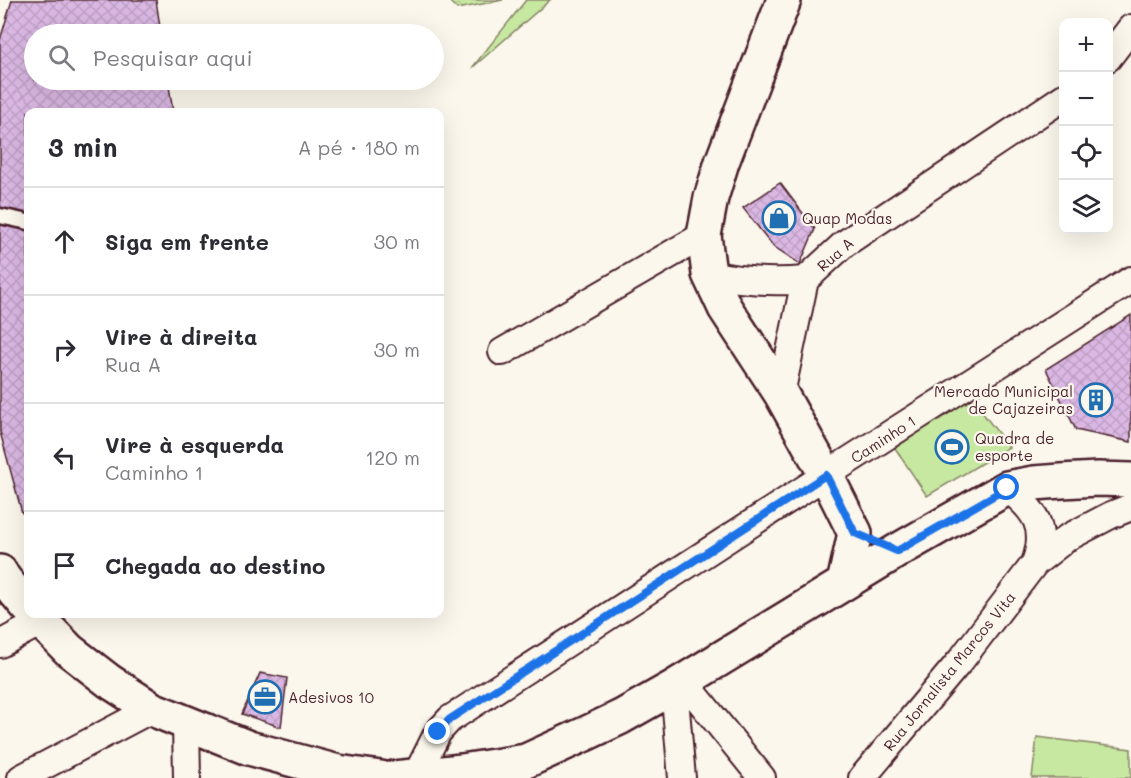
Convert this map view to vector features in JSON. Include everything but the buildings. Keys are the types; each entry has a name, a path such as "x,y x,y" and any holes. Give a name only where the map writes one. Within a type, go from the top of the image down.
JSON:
{"main road":[{"path":"784,0 722,162 711,198 704,236 709,274 725,308 781,394 855,533 844,583"},
{"path":"405,777 462,771 526,769 679,684 897,551 1007,488 1061,481 1131,480"},
{"path":"855,533 897,551"},
{"path":"0,572 24,602"},
{"path":"39,618 69,650 152,709 260,751 338,772 381,778"}],"street":[{"path":"1113,51 1131,28"},
{"name":"Rua A","path":"781,394 805,280 843,244 1059,99"},
{"path":"502,352 704,236"},
{"path":"709,274 761,282 805,280"},
{"name":"Caminho 1","path":"405,777 450,719 1131,280"},
{"name":"Rua Jornalista Marcos Vita","path":"1007,488 1029,507 1037,523 1041,542 1035,563"},
{"name":"Rua Jornalista Marcos Vita","path":"862,778 961,660 1035,563 1068,538 1131,507"},
{"path":"0,644 30,618"},
{"path":"679,684 682,778"},
{"path":"679,684 762,778"},
{"path":"21,778 152,709"},
{"path":"186,723 187,778"}],"lane":[{"path":"0,216 24,221"}],"green space":[{"path":"448,0 503,0 457,9"},
{"path":"526,0 550,0 472,68"},
{"name":"Quadra de esporte","path":"971,398 1009,447 927,496 895,448"},
{"path":"1037,737 1131,749 1131,778 1032,778"}],"place":[{"name":"Quap Modas","path":"779,218"},
{"name":"Mercado Municipal de Cajazeiras","path":"1096,400"},
{"name":"Quadra de esporte","path":"952,447"},
{"name":"Adesivos 10","path":"265,697"}],"route":[{"path":"438,732 450,719 826,475 855,533 897,551 1007,488"}]}
